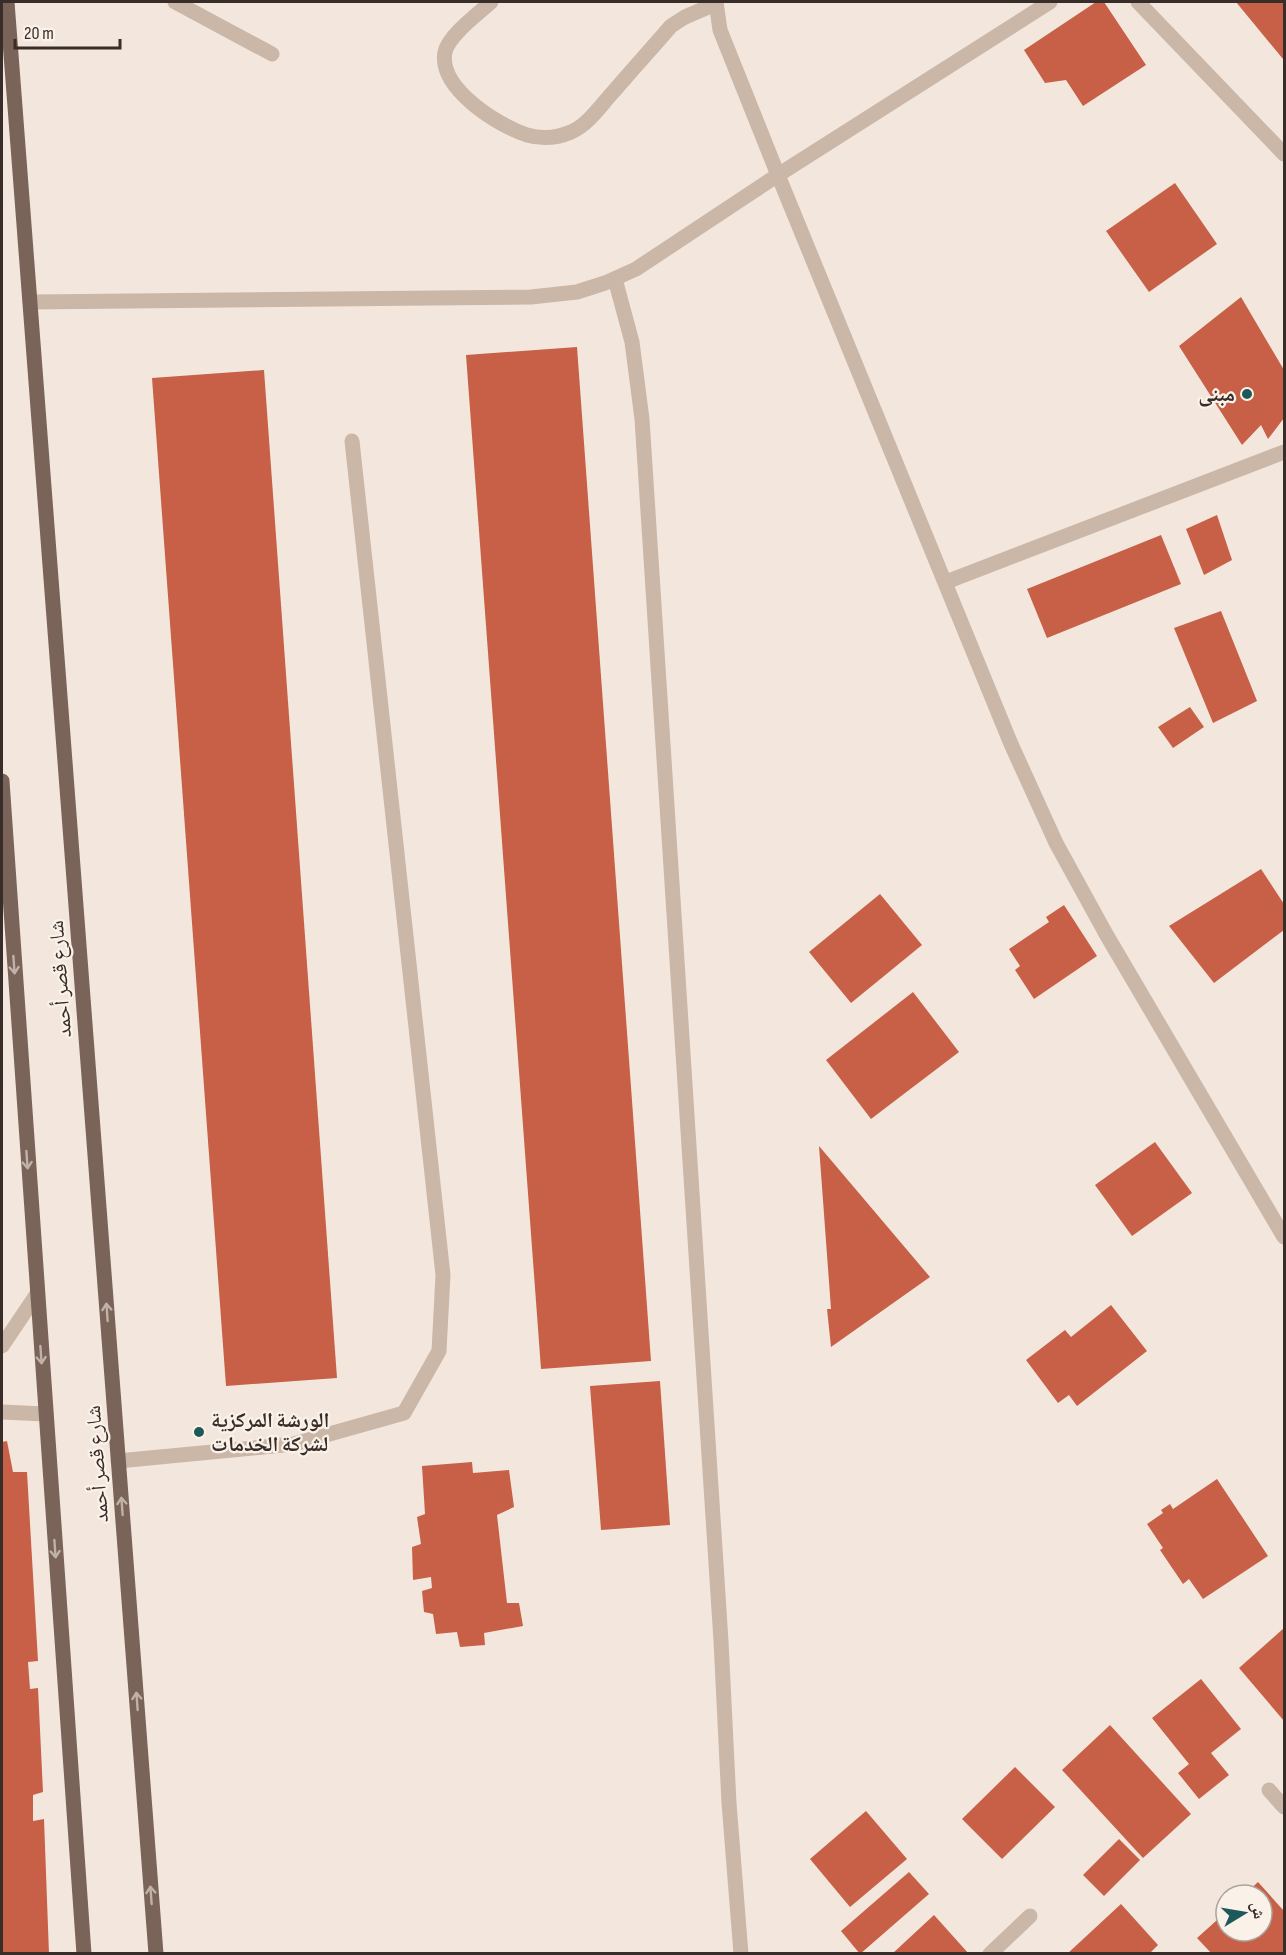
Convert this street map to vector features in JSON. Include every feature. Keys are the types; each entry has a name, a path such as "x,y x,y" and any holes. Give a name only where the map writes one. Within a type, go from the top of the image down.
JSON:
{"main road":[{"name":"شارع قصر أحمد","path":"7,2 156,1953"},
{"path":"2,781 84,1953"}],"street":[{"path":"175,2 272,54"},
{"path":"491,2 454,36 446,49 444,63 448,75 475,106 499,121 527,135 557,137 582,127 672,26 685,17 716,3 720,30 777,175 1011,744 1056,843 1106,934 1284,1237"},
{"path":"30,302 531,297 577,292 636,269 777,175 1050,2"},
{"path":"1138,2 1284,154"},
{"path":"615,279 632,342 642,419 721,1641 729,1803 741,1953"},
{"path":"118,1461 294,1444 404,1413 439,1351 443,1275 352,441"},
{"path":"946,582 1284,452"},
{"path":"2,1346 37,1294"},
{"path":"2,1412 45,1414"},
{"path":"1269,1790 1284,1807"},
{"path":"990,1953 1030,1916"}],"building":[{"path":"1096,2 1104,2 1146,65 1083,106 1066,80 1045,83 1024,50"},
{"path":"1236,2 1284,2 1283,59"},
{"path":"1175,183 1217,244 1149,292 1106,231"},
{"name":"مبنى","path":"1241,297 1284,370 1284,418 1268,439 1261,425 1242,445 1179,346"},
{"path":"577,347 651,1361 541,1369 466,355"},
{"path":"264,370 337,1378 226,1386 152,378"},
{"path":"1217,515 1232,560 1204,575 1186,529"},
{"path":"1161,535 1181,584 1047,638 1027,589"},
{"path":"1221,611 1257,701 1213,723 1174,628"},
{"path":"1190,707 1204,727 1173,748 1158,727"},
{"path":"1261,869 1284,904 1284,930 1214,983 1169,926"},
{"path":"880,894 922,945 851,1003 809,952"},
{"path":"1064,905 1097,956 1034,999 1015,970 1020,966 1009,949 1049,922 1046,917"},
{"path":"913,992 959,1052 871,1119 826,1060"},
{"path":"1155,1142 1192,1193 1132,1236 1095,1185"},
{"path":"819,1146 930,1277 831,1347 827,1309 831,1309"},
{"path":"1111,1305 1147,1351 1077,1406 1069,1395 1058,1403 1026,1360 1065,1330 1071,1337"},
{"path":"660,1381 670,1525 601,1530 590,1386"},
{"path":"7,1441 13,1472 27,1472 38,1661 28,1662 30,1689 38,1688 43,1792 33,1795 33,1821 44,1819 49,1954 2,1954 2,1442"},
{"path":"472,1462 473,1473 509,1470 514,1507 497,1515 507,1603 519,1603 523,1626 484,1633 485,1645 460,1647 457,1632 436,1634 433,1614 424,1612 422,1591 432,1588 431,1577 413,1580 412,1547 421,1544 417,1517 425,1514 422,1466"},
{"path":"1217,1479 1268,1556 1203,1599 1189,1579 1183,1584 1160,1550 1163,1548 1147,1524 1163,1513 1161,1510 1170,1504 1173,1509"},
{"path":"1284,1628 1284,1721 1239,1668"},
{"path":"1201,1679 1241,1729 1211,1753 1229,1775 1199,1799 1178,1773 1189,1764 1152,1718"},
{"path":"1110,1725 1191,1814 1143,1858 1062,1770"},
{"path":"1015,1767 1055,1807 1002,1859 962,1819"},
{"path":"866,1811 907,1859 850,1907 810,1859"},
{"path":"1119,1839 1140,1860 1104,1896 1083,1875"},
{"path":"909,1872 929,1894 860,1954 841,1931"},
{"path":"1274,1900 1284,1911 1284,1954 1212,1954 1197,1938 1214,1923 1214,1943 1274,1943"},
{"path":"1121,1904 1158,1945 1149,1954 1067,1954"},
{"path":"934,1915 969,1954 892,1954"}],"place":[{"name":"مبنى","path":"1247,394"},
{"name":"الورشة المركزية لشركة الخدمات","path":"199,1432"}]}
